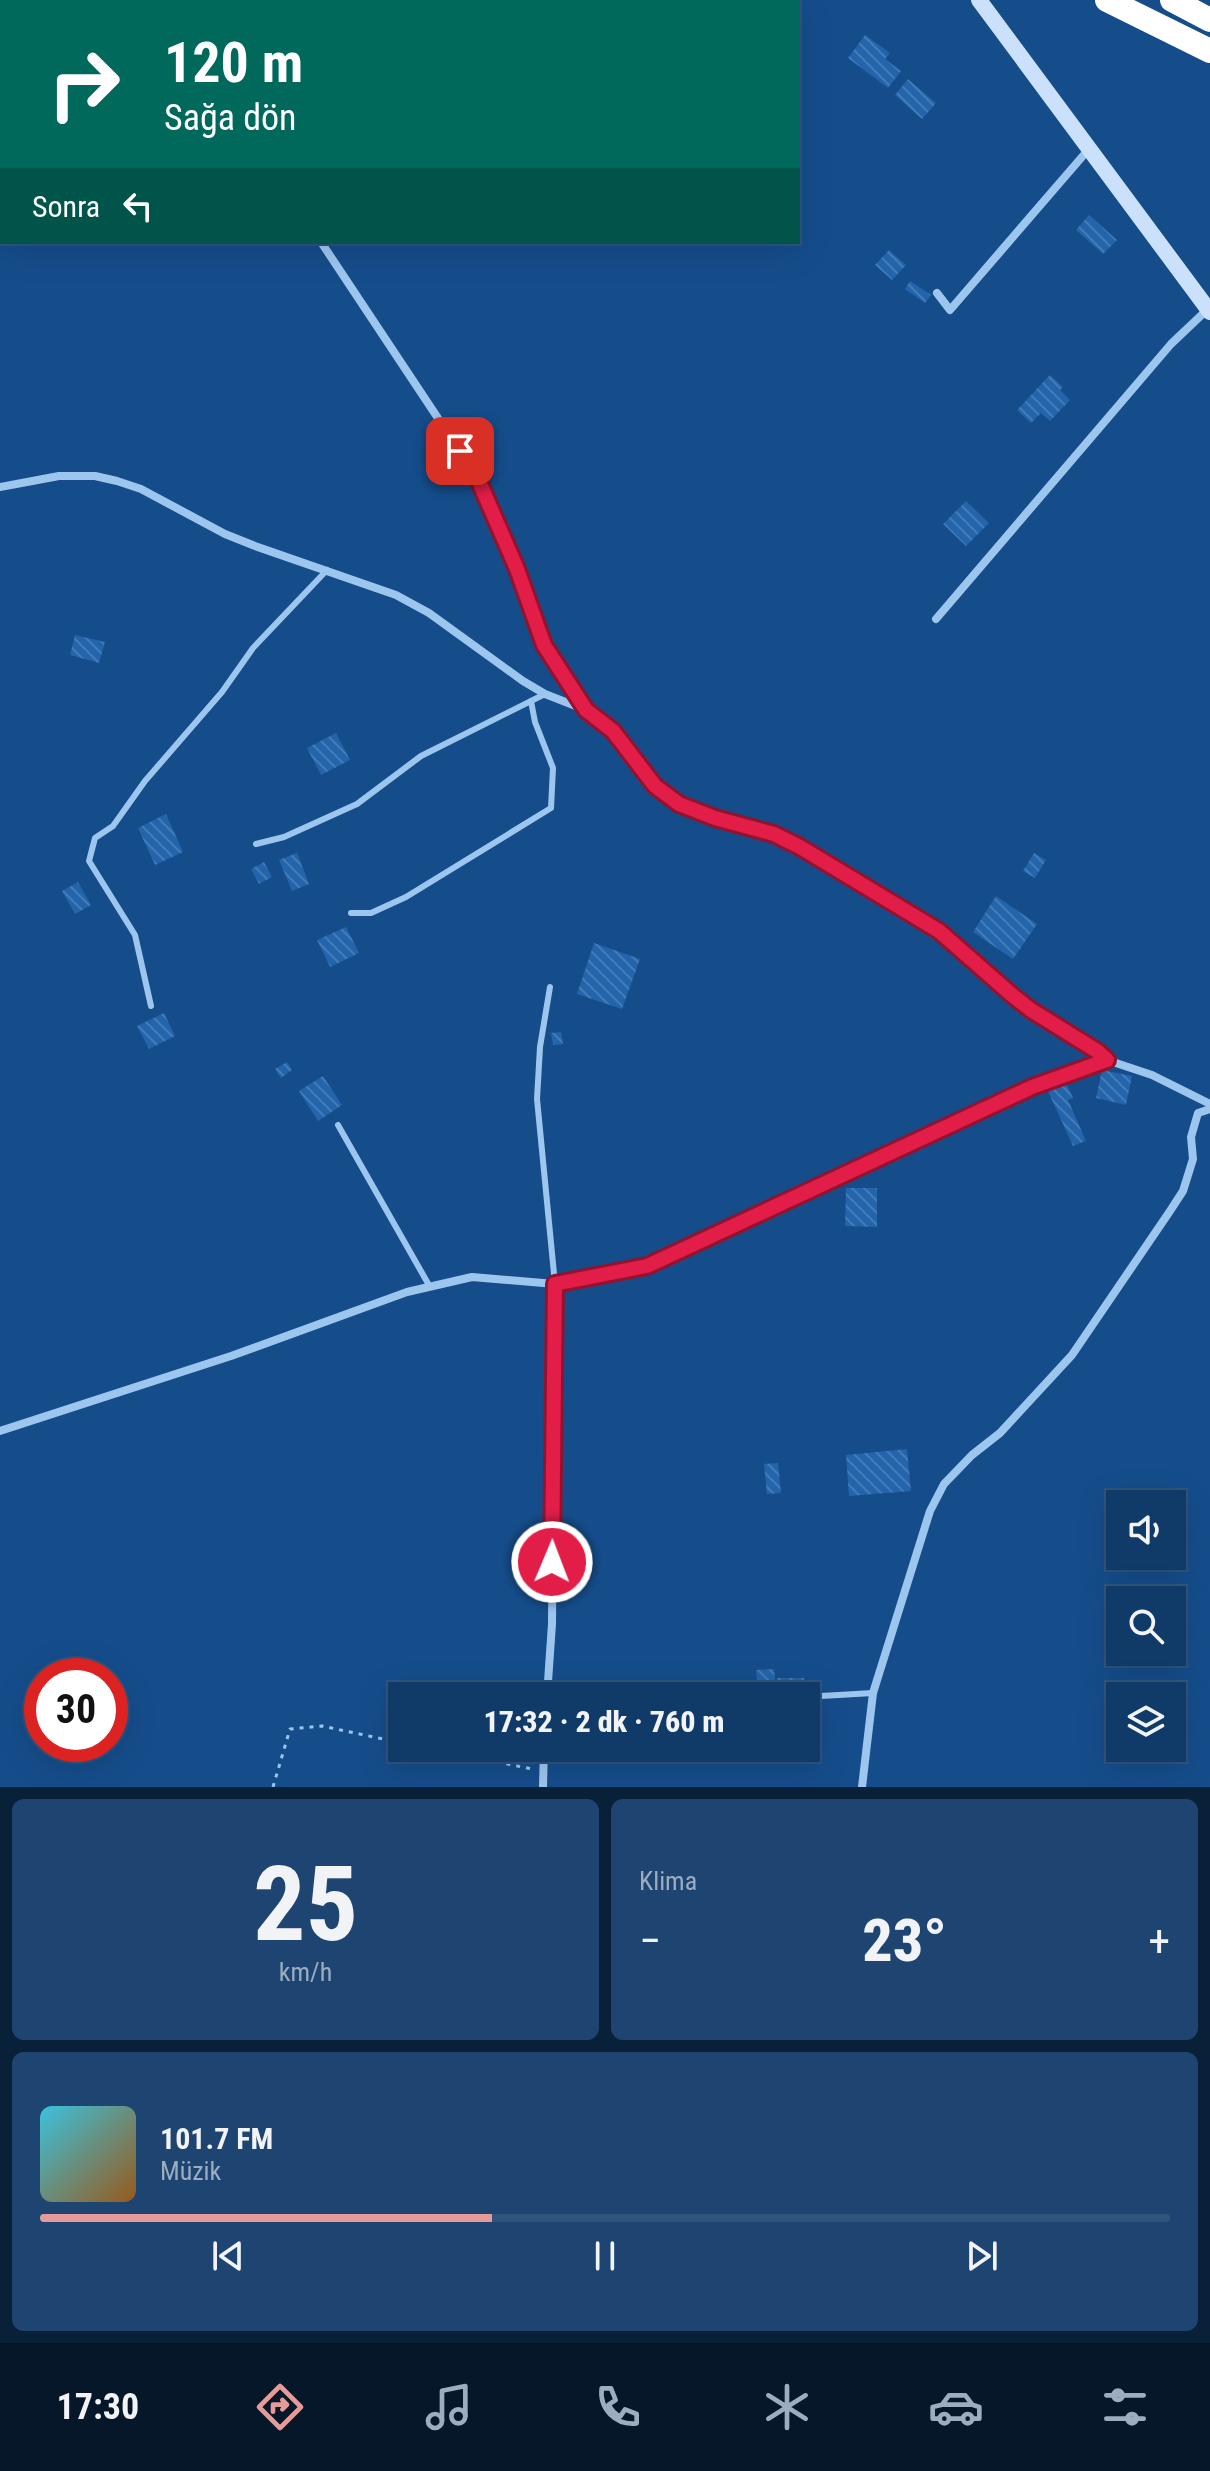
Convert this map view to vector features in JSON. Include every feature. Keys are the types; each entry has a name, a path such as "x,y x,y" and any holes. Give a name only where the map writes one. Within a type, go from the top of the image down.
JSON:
{"highway":[{"path":"1107,0 1210,51"},
{"path":"1172,0 1210,20"}],"street":[{"path":"936,619 1171,344 1209,311 979,0"},
{"path":"937,293 950,310 1088,150"},
{"path":"322,244 477,477 517,569 544,645 586,710"},
{"path":"0,487 68,476 95,476 117,481 141,489 225,534 396,595 429,613 523,681 545,694 586,710 613,731 655,786 679,804 715,818 774,834 800,847 939,931 1031,1010 1107,1060 1152,1075 1210,1106"},
{"path":"0,1431 231,1356 407,1292 472,1277 555,1284 647,1266 1032,1087 1107,1060"},
{"path":"862,1787 873,1693 930,1511 944,1484 1033,1398 1072,1355 1102,1312 1183,1191 1193,1159 1191,1137 1194,1123 1198,1113 1210,1106"},
{"path":"548,1682 552,1624 555,1284"},
{"path":"543,1762 543,1787"}],"lane":[{"path":"151,1006 135,935 89,861 95,838 113,826 145,781 222,692 253,648 327,570"},
{"path":"256,844 284,837 357,804 421,756 545,694"},
{"path":"351,913 371,913 406,897 551,808 553,768 535,722 531,701"},
{"path":"550,987 540,1047 537,1099 555,1284"},
{"path":"338,1125 430,1287"},
{"path":"821,1696 873,1693"}],"path":[{"path":"273,1787 290,1729 322,1726 388,1740"},
{"path":"495,1762 543,1772"}],"building":[{"path":"865,35 890,53 885,59 901,71 888,88 848,58"},
{"path":"908,79 936,103 922,119 895,95"},
{"path":"1089,215 1117,240 1103,254 1076,230"},
{"path":"889,250 906,265 892,280 875,265"},
{"path":"910,281 931,295 925,303 905,289"},
{"path":"1050,375 1063,387 1060,390 1070,400 1050,421 1041,413 1031,423 1017,410"},
{"path":"966,501 989,523 966,546 943,524"},
{"path":"75,635 105,642 99,663 70,655"},
{"path":"336,733 350,760 321,775 307,748"},
{"path":"166,814 183,852 155,865 138,828"},
{"path":"297,853 309,884 292,891 279,860"},
{"path":"1034,853 1046,860 1035,878 1023,871"},
{"path":"264,862 272,877 259,884 251,869"},
{"path":"78,882 91,905 75,914 62,891"},
{"path":"996,896 1037,924 1013,959 973,932"},
{"path":"346,927 359,953 330,967 317,940"},
{"path":"594,943 640,959 622,1009 577,994"},
{"path":"164,1013 175,1036 149,1049 137,1026"},
{"path":"561,1032 563,1044 553,1045 551,1033"},
{"path":"287,1062 292,1070 281,1078 275,1069"},
{"path":"1102,1070 1132,1076 1126,1105 1096,1098"},
{"path":"323,1076 342,1105 318,1121 299,1091"},
{"path":"1065,1081 1073,1098 1068,1100 1086,1141 1073,1146 1047,1089"},
{"path":"846,1188 877,1188 877,1227 845,1226"},
{"path":"907,1449 911,1491 849,1496 846,1455"},
{"path":"778,1463 781,1493 767,1494 764,1464"},
{"path":"774,1669 775,1682 757,1682 756,1670"},
{"path":"777,1678 804,1678 804,1682 777,1682"}],"route":[{"path":"460,451 477,477 517,569 544,645 586,710 613,731 655,786 679,804 715,818 774,834 800,847 939,931 992,980 1031,1010 1107,1060 1032,1087 647,1266 555,1284 552,1562"}]}
